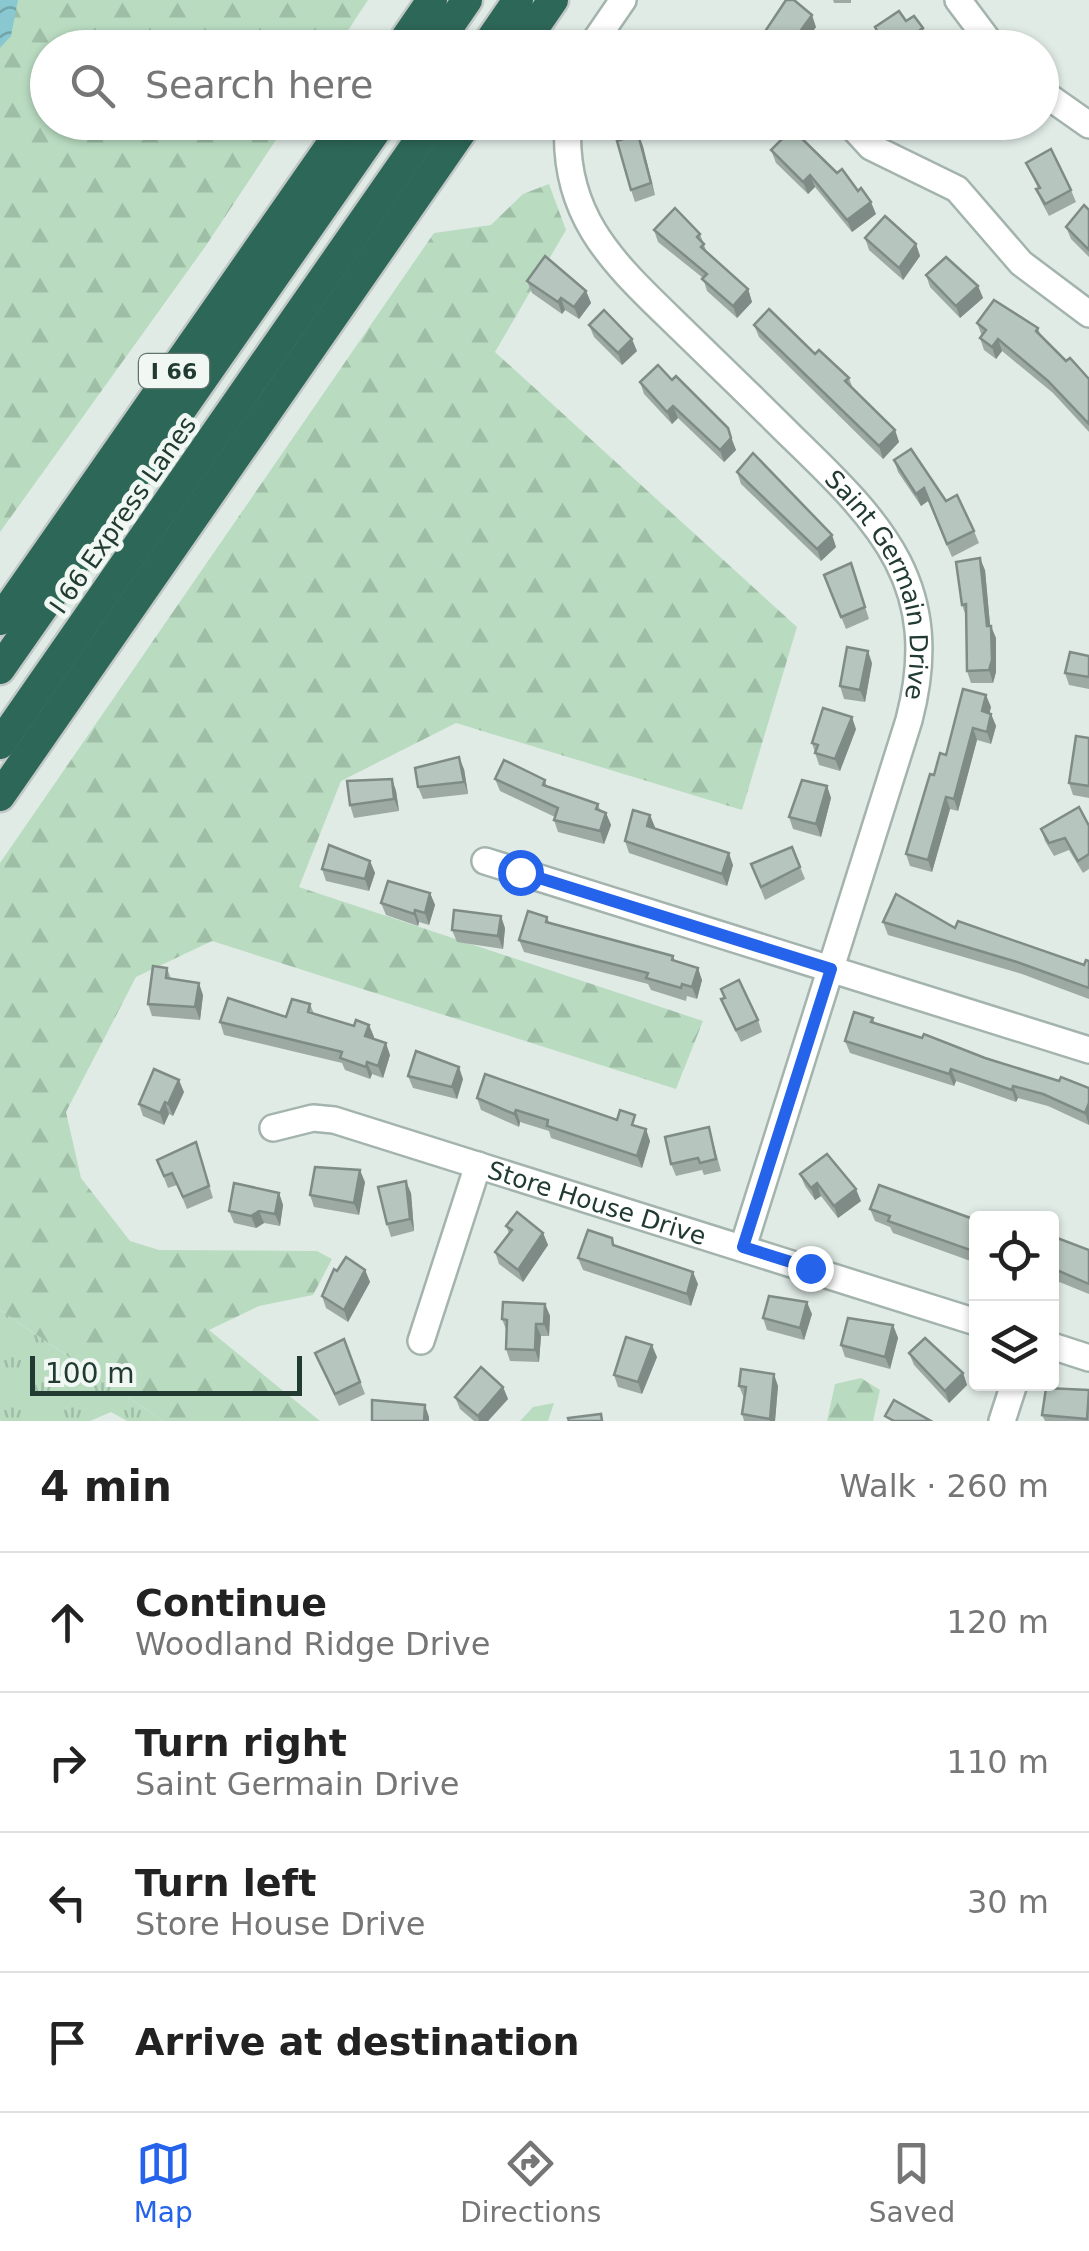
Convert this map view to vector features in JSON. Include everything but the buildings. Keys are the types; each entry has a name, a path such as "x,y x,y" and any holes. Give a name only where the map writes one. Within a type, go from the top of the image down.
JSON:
{"highway":[{"path":"411,30 432,0"},
{"path":"446,30 467,0"},
{"path":"497,30 518,0"},
{"path":"532,30 553,0"},
{"name":"I 66","path":"0,620 334,140"},
{"name":"I 66 Express Lanes","path":"0,669 369,140"},
{"name":"I 66 Express Lanes","path":"0,744 419,140"},
{"path":"0,796 456,140"}],"street":[{"path":"602,30 622,0"},
{"path":"958,0 980,30"},
{"path":"1059,104 1089,126"},
{"name":"Saint Germain Drive","path":"570,140 575,190 604,251 860,502 888,540 909,587 919,644 915,698 743,1247"},
{"path":"865,140 871,147 957,190 1021,263 1089,314"},
{"path":"485,861 1089,1050"},
{"name":"Store House Drive","path":"273,1128 312,1118 334,1120 969,1320"},
{"path":"421,1340 478,1165"},
{"path":"1059,1348 1089,1358"},
{"path":"1002,1421 1012,1391"}],"green space":[{"path":"0,0 368,0 348,30 30,30 30,140 276,140 205,247 0,532"},
{"path":"549,184 566,230 495,352 797,627 742,810 456,723 341,781 299,887 703,1021 676,1089 212,941 136,977 66,1112 81,1178 130,1241 159,1250 317,1251 332,1259 313,1295 259,1306 209,1330 320,1421 163,1421 0,1310 0,863 434,233 491,225 523,194"},
{"path":"0,1310 163,1421 127,1421 111,1412 90,1421 0,1421"},
{"path":"861,1378 880,1390 873,1421 827,1421 835,1384"},
{"path":"554,1403 548,1421 520,1421 533,1407"}],"water":[{"path":"0,0 18,0 11,36 0,48"}],"route":[{"path":"520,872 831,969 743,1247 810,1268"}]}
